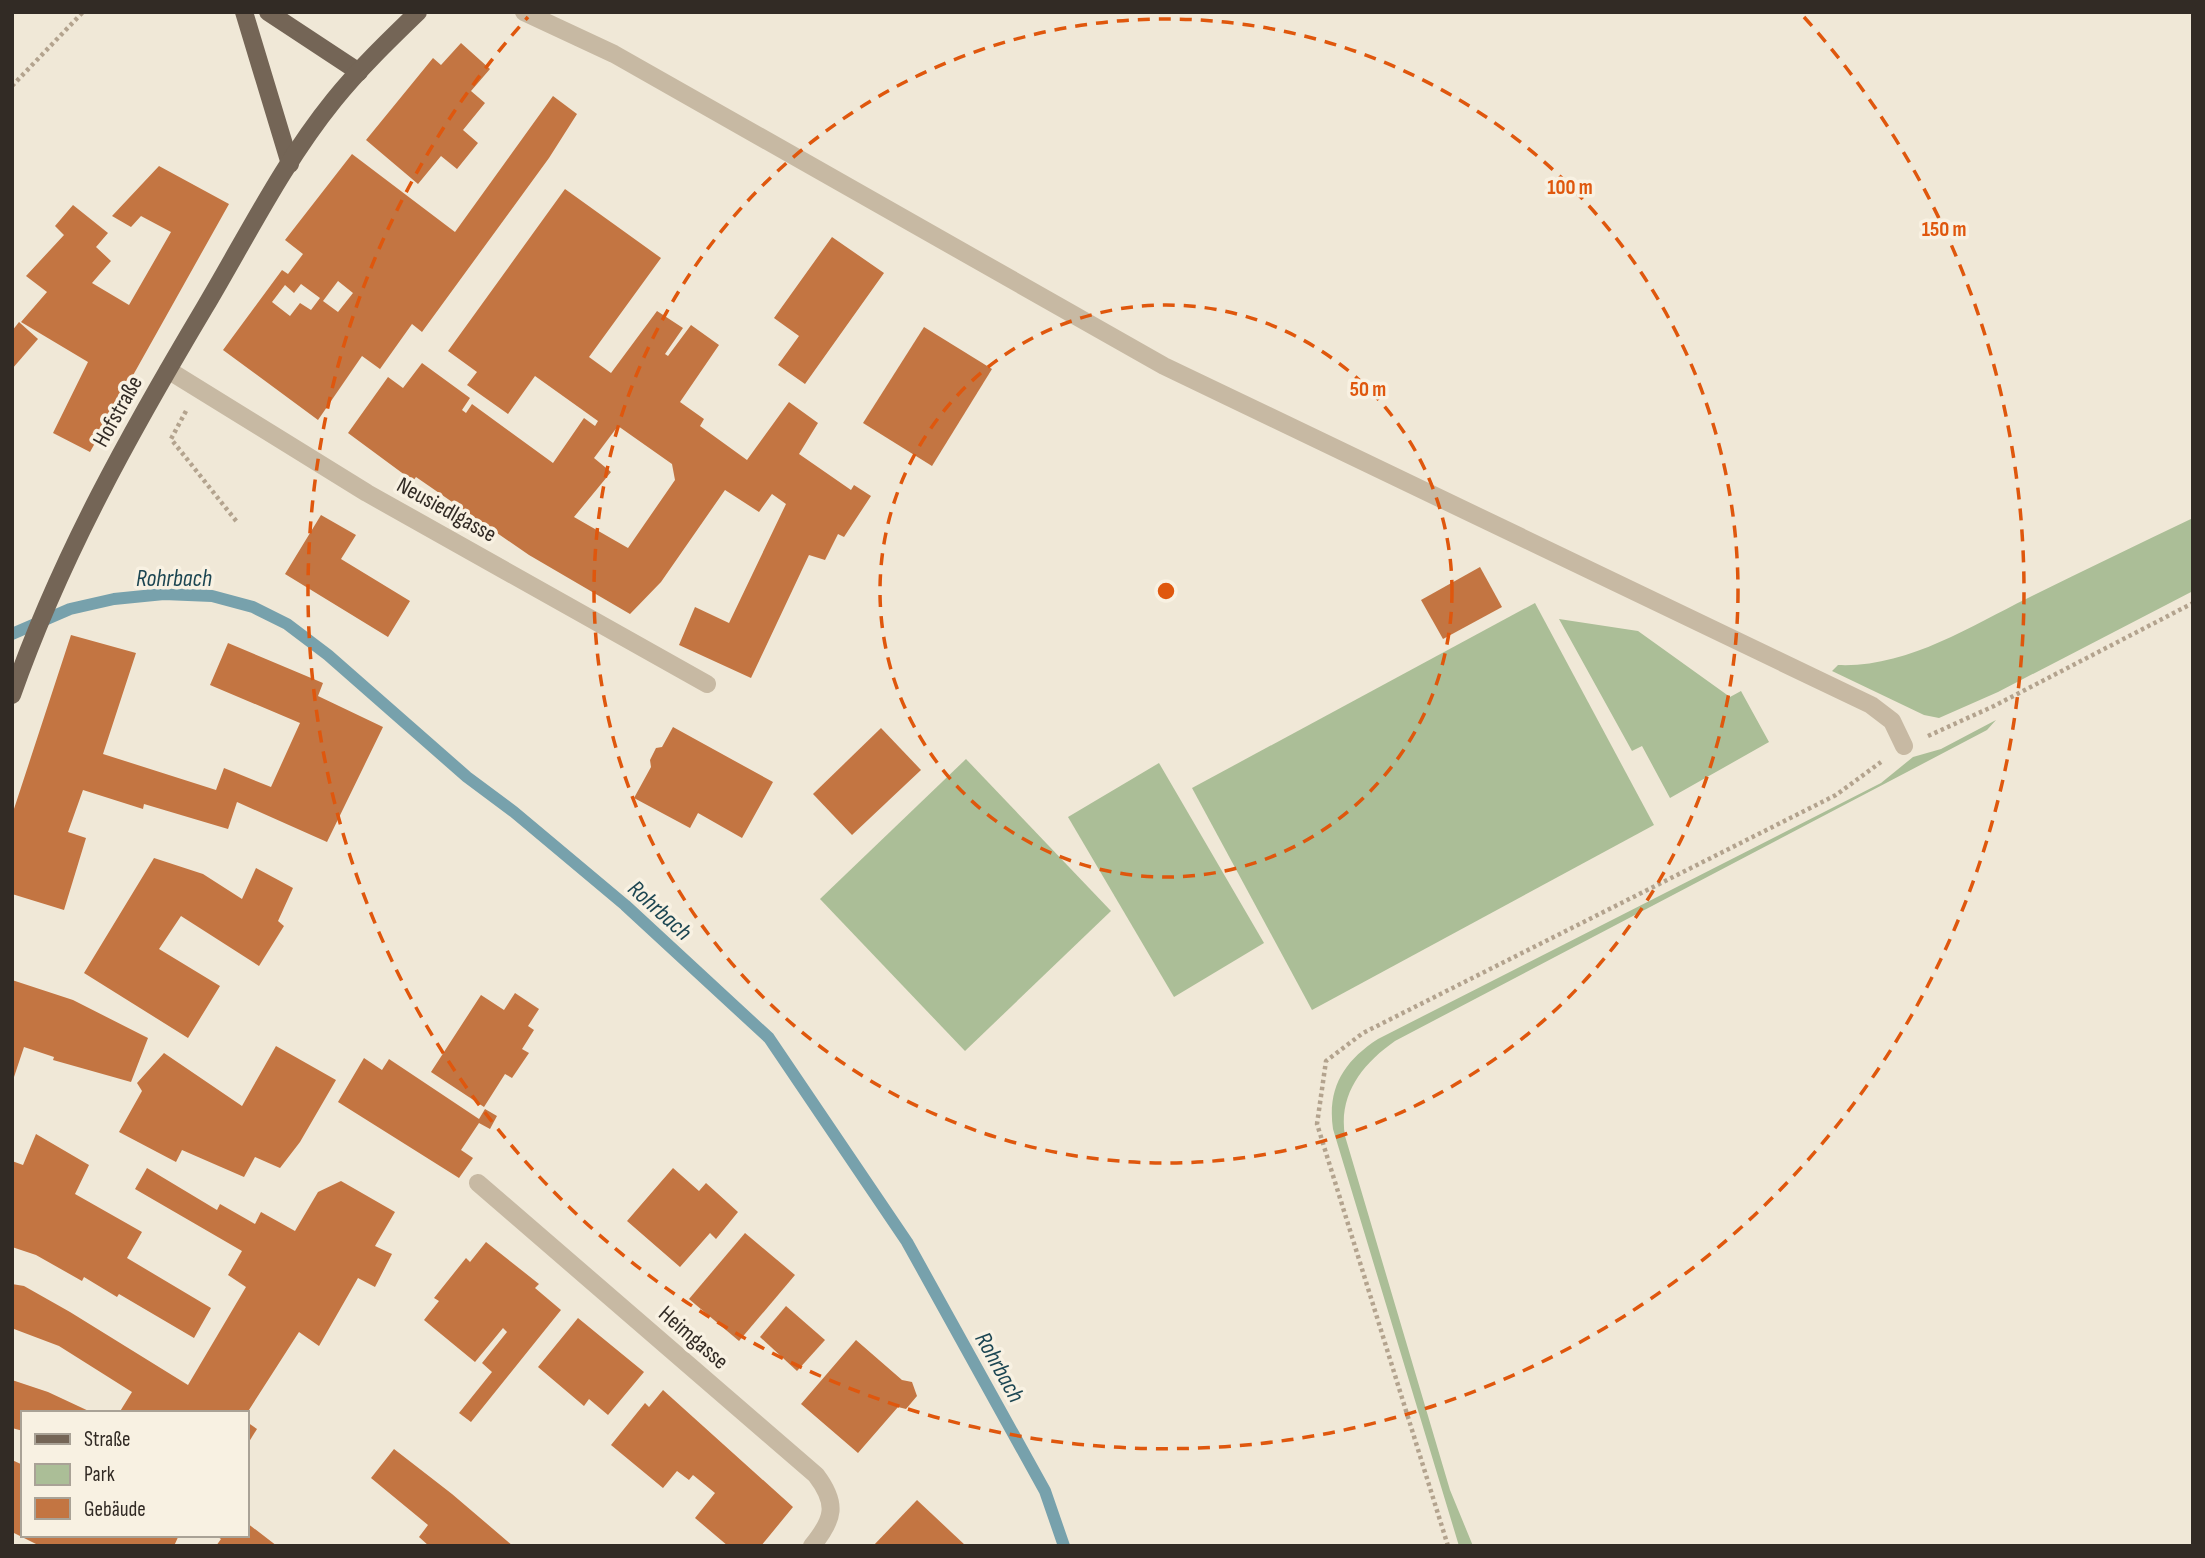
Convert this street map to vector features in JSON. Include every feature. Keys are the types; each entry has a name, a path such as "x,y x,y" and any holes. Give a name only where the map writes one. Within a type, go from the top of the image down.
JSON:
{"main road":[{"path":"244,12 259,72 290,164"},
{"path":"268,12 359,72"},
{"name":"Hofstraße","path":"12,695 55,582 77,535 168,370 290,164 334,100 418,12"}],"street":[{"path":"524,12 614,54 1164,366 1860,699 1892,721 1903,746"},
{"name":"Neusiedlgasse","path":"168,370 368,493 707,684"},
{"name":"Heimgasse","path":"478,1183 817,1475 828,1491 832,1510 824,1531 812,1546"}],"path":[{"path":"12,86 83,12"},
{"path":"199,389 172,439 237,522"},
{"path":"1448,1546 1317,1124 1326,1061 1363,1033 1836,794 1903,746 1994,706 2193,603"}],"green space":[{"path":"2193,518 2193,591 1998,692 1939,718 1924,715 1832,671 1838,665 1888,660 1936,644"},
{"path":"1535,603 1654,825 1312,1010 1192,788"},
{"path":"1559,619 1638,631 1730,697 1741,691 1769,742 1670,798 1642,746 1632,751"},
{"path":"1996,720 1987,730 1395,1041 1372,1060 1355,1082 1345,1107 1345,1136 1450,1490 1473,1546 1459,1546 1333,1129 1333,1101 1347,1066 1378,1039 1881,783 1913,757 1941,749"},
{"path":"966,759 1111,911 965,1051 820,899"},
{"path":"1159,763 1264,943 1174,997 1068,817"}],"building":[{"path":"461,43 490,69 471,91 485,103 463,130 478,143 457,169 441,156 418,184 366,140 433,58 441,65"},
{"path":"553,96 577,114 549,158 422,332 412,324 380,369 362,356 318,420 223,350 282,270 288,274 303,254 285,240 352,154 455,232","holes":["338,281 353,293 338,312 323,301","301,284 320,298 311,310 300,303 290,316 272,302 285,285 294,293"]},
{"path":"159,166 229,204 90,452 53,433 88,362 21,322 47,292 26,276 64,235 55,226 73,205 108,233 96,247 111,261 92,283 129,305 171,232 141,216 131,227 112,216"},
{"path":"565,189 661,258 589,357 611,373 657,311 683,328 665,354 668,356 691,325 719,345 680,402 704,419 700,426 747,460 789,402 818,423 799,454 851,490 854,485 871,496 844,537 838,534 825,560 809,555 751,678 679,645 695,607 729,623 786,504 772,494 759,512 725,490 661,582 630,614 529,555 416,477 413,481 348,433 388,377 403,388 422,363 470,398 462,410 466,413 472,404 553,463 584,418 595,426 598,421 535,376 508,414 467,385 477,372 448,351","holes":["618,426 672,464 675,480 628,548 574,517 611,472 594,458"]},
{"path":"832,237 884,273 805,384 778,365 799,336 774,318"},
{"path":"19,322 38,339 12,369 12,331"},
{"path":"924,327 992,369 932,466 863,423"},
{"path":"321,515 356,535 341,559 410,601 388,637 285,574"},
{"path":"1480,567 1502,607 1443,639 1421,600"},
{"path":"71,635 136,653 103,754 216,790 224,768 271,787 300,723 210,685 228,643 323,683 318,696 383,727 327,842 237,802 228,829 144,804 143,809 83,790 68,832 86,838 64,910 12,894 12,815"},
{"path":"673,727 773,782 742,838 698,813 690,828 634,798 651,767 650,760 656,748 662,747"},
{"path":"881,728 921,770 852,835 813,794"},
{"path":"154,858 203,874 242,899 256,868 293,888 278,921 284,926 259,966 181,916 159,949 220,986 188,1038 84,973"},
{"path":"12,980 73,1000 148,1038 131,1082 53,1060 54,1057 24,1047 12,1083"},
{"path":"515,993 539,1009 528,1026 534,1030 522,1049 529,1053 512,1078 505,1074 484,1107 431,1072 481,995 504,1010"},
{"path":"276,1046 336,1080 300,1142 280,1168 255,1157 244,1177 182,1150 176,1162 119,1132 142,1091 137,1083 164,1053 242,1106"},
{"path":"364,1058 382,1070 389,1059 479,1119 485,1109 497,1116 490,1129 479,1123 461,1150 473,1158 459,1178 338,1102"},
{"path":"36,1134 89,1165 75,1194 142,1232 127,1258 211,1308 194,1338 119,1294 117,1297 84,1277 82,1281 36,1255 12,1247 12,1161 23,1165"},
{"path":"147,1168 217,1210 220,1204 255,1224 261,1212 295,1231 318,1192 341,1181 395,1212 375,1246 392,1254 375,1287 358,1278 319,1346 299,1332 248,1411 120,1411 132,1392 59,1346 14,1329 12,1333 12,1284 24,1286 70,1312 188,1385 246,1287 228,1275 242,1251 135,1189"},
{"path":"673,1168 699,1191 706,1183 738,1212 716,1239 710,1233 680,1267 627,1221"},
{"path":"745,1233 795,1275 739,1341 689,1299"},
{"path":"486,1242 539,1284 535,1288 561,1310 471,1422 459,1413 492,1372 482,1363 507,1332 503,1328 475,1362 424,1320 439,1301 434,1298 466,1258 470,1262"},
{"path":"786,1306 825,1340 797,1371 760,1337"},
{"path":"578,1318 644,1372 608,1415 589,1399 584,1406 538,1367"},
{"path":"856,1340 902,1380 912,1382 917,1396 906,1409 898,1407 858,1453 801,1404"},
{"path":"12,1380 48,1392 89,1411 21,1411 21,1430 12,1428"},
{"path":"663,1390 793,1507 761,1546 728,1546 695,1518 715,1493 693,1475 689,1480 677,1471 663,1488 611,1445 645,1403 649,1407"},
{"path":"248,1423 257,1429 248,1443"},
{"path":"394,1449 513,1546 429,1546 419,1537 428,1525 371,1478"},
{"path":"12,1460 21,1464 21,1536 12,1532"},
{"path":"917,1500 966,1546 873,1546"},
{"path":"248,1524 277,1546 216,1546 221,1539 218,1537 248,1537"},
{"path":"22,1537 178,1537 174,1546 36,1544"}],"waterway":[{"name":"Rohrbach","path":"12,634 70,609 114,599 164,594 212,596 253,607 287,624 328,655 467,777 514,812 625,905 769,1038 907,1242 1045,1491 1064,1546"}]}
